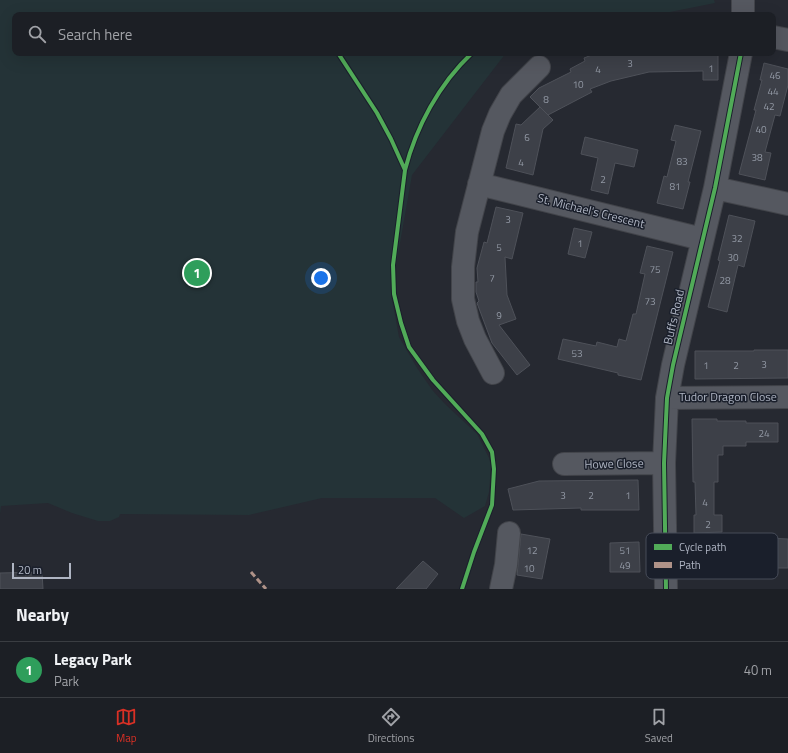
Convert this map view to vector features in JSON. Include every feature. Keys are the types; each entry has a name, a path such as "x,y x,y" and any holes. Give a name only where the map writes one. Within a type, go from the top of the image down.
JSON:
{"street":[{"path":"743,0 743,12"},
{"path":"776,38 788,40"},
{"name":"Buffs Road","path":"665,533 664,462 667,398 673,365 715,188 740,56"},
{"path":"493,373 475,339 468,321 463,299 463,267 467,232 493,131 500,114 511,95 539,67"},
{"name":"St. Michael's Crescent","path":"479,184 702,239"},
{"path":"715,188 788,204"},
{"name":"Tudor Dragon Close","path":"667,398 788,397"},
{"name":"Howe Close","path":"564,464 664,462"},
{"path":"501,589 506,565 509,533"},
{"name":"Buffs Road","path":"666,579 666,589"}],"shaded area":[{"path":"0,0 714,0 715,3 670,12 12,12 12,56 504,56 412,175 391,294 399,337 417,368 433,391 477,434 489,458 491,466 489,492 485,506 464,518 435,498 322,498 249,515 120,514 119,517 110,521 98,521 72,513 48,503 1,506 0,514"}],"building":[{"path":"589,56 718,56 718,80 703,80 703,71 649,72 611,81 590,89 592,92 548,115 530,97 539,88 571,72 570,69 585,61 584,58"},
{"path":"764,63 788,69 788,85 780,116 775,115 765,152 771,153 765,180 739,174 756,110 754,110 762,80 760,80"},
{"path":"540,107 553,120 543,129 533,175 506,168 516,124 521,125"},
{"path":"675,125 701,131 683,209 657,203 664,176 667,177 676,141 671,140"},
{"path":"585,137 638,150 634,167 615,163 608,194 591,190 598,158 581,154"},
{"path":"496,207 523,213 512,259 505,257 507,295 516,319 499,325 530,365 517,375 492,343 477,303 479,301 476,292 476,282 478,282 477,268 484,242 487,243"},
{"path":"729,215 755,221 744,267 738,265 727,312 708,307 720,261 718,260"},
{"path":"574,228 592,232 585,258 568,254"},
{"path":"647,246 673,252 641,380 558,359 563,339 596,346 597,342 617,347 619,339 626,341 633,314 636,314 645,274 640,273"},
{"path":"788,350 788,378 695,379 695,351"},
{"path":"692,419 746,421 746,423 778,423 778,442 746,442 746,446 723,446 723,455 718,455 718,482 714,482 714,515 722,515 722,532 694,533 694,515 696,515 695,482 693,482"},
{"path":"638,480 639,510 581,510 581,508 513,510 508,489 539,481"},
{"path":"521,534 550,539 542,579 517,575"},
{"path":"778,539 788,539 788,568 778,568"},
{"path":"639,542 640,572 610,572 610,543"},
{"path":"423,561 438,574 426,589 396,589"},
{"path":"42,572 43,589 0,589 0,573"}],"marked path":[{"path":"251,572 266,589"}],"cycle path":[{"path":"340,56 377,113 405,170 393,265 394,294 409,347 433,380 482,434 492,452 494,469 492,505 462,589"},
{"path":"405,170 415,138 430,107 449,78 469,56"},
{"path":"665,533 664,463 667,398 673,365 715,188 740,56"},
{"path":"666,579 666,589"}],"place":[{"name":"Legacy Park","path":"197,273"}]}
